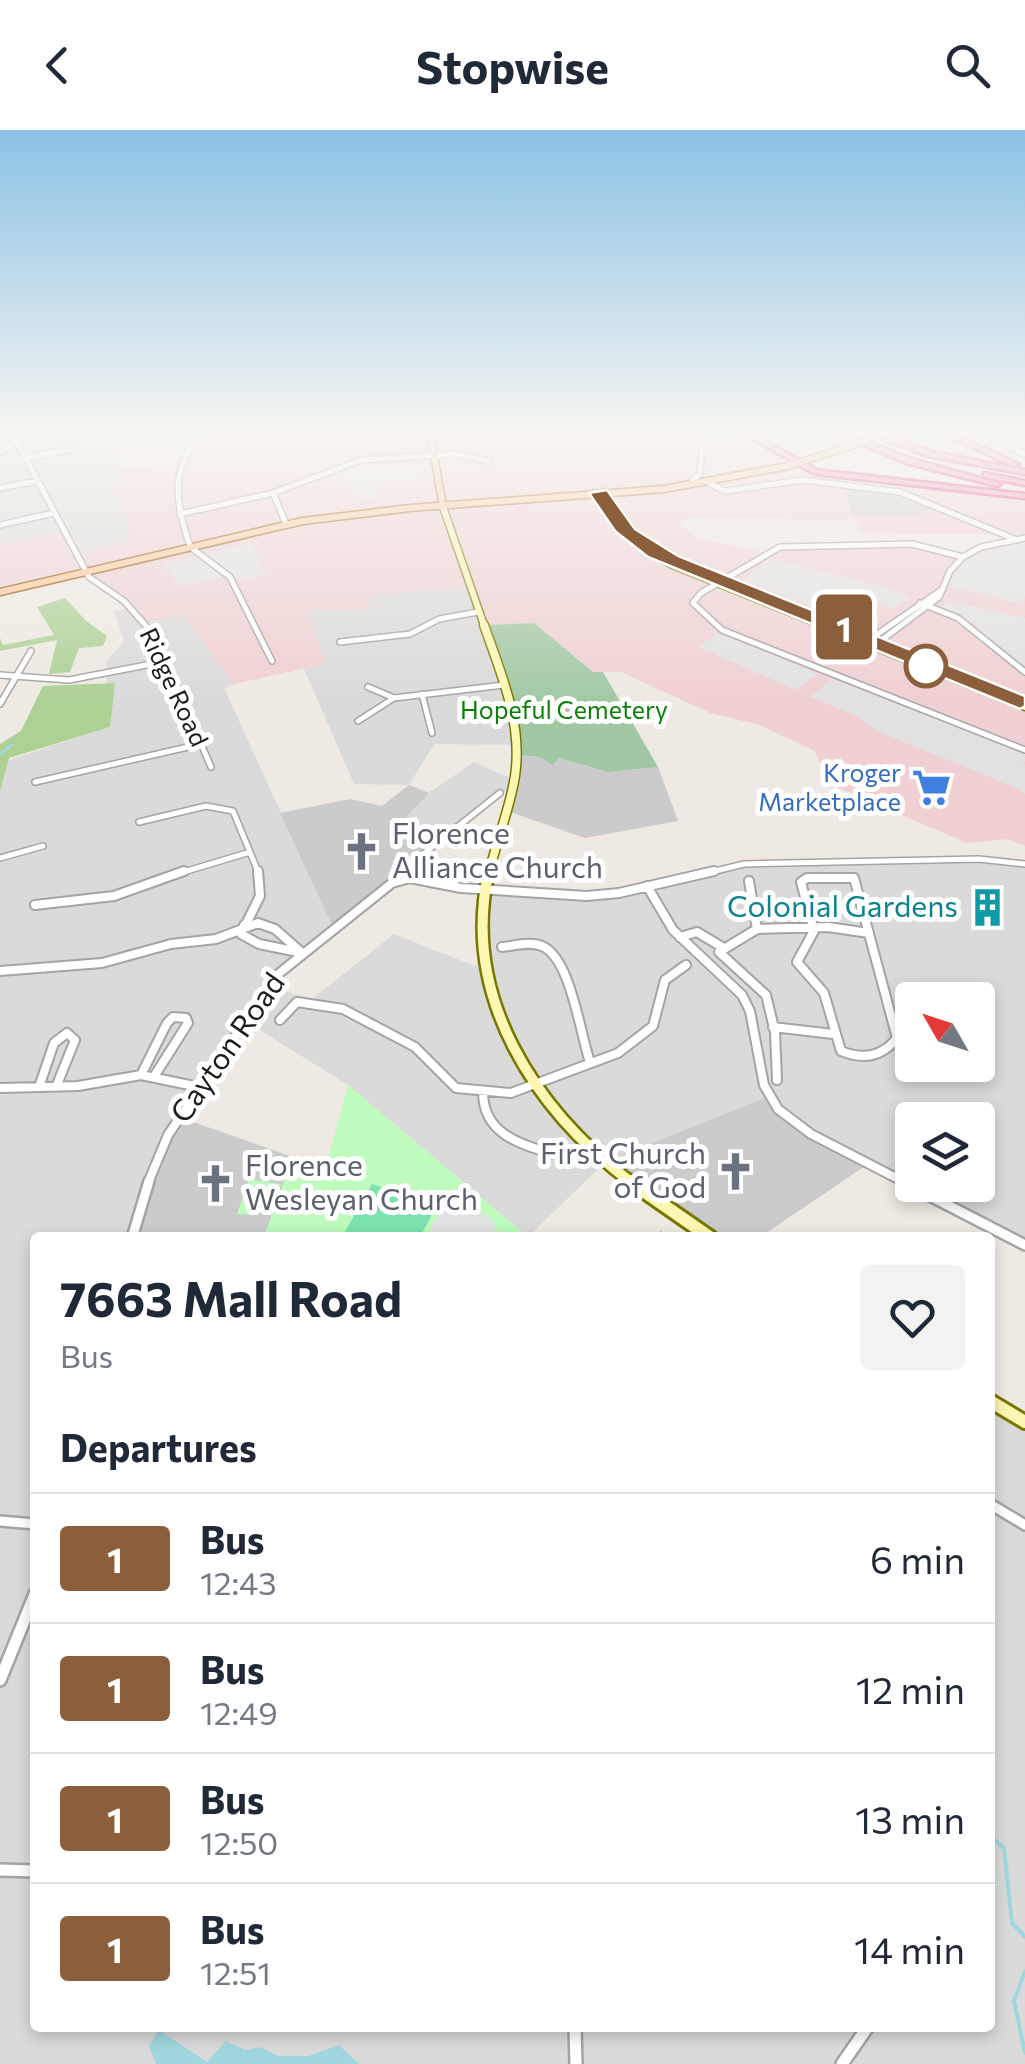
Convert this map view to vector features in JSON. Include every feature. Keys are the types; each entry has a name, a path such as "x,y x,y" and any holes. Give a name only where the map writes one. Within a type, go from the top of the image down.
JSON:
{"main road":[{"path":"0,592 298,522"},
{"path":"192,547 331,522"},
{"path":"446,522 504,685 517,734 517,780 485,890 481,936 488,981 506,1034 535,1084 604,1161 702,1232"},
{"path":"616,522 640,547 1025,703"},
{"path":"995,1404 1025,1422"}],"street":[{"path":"59,522 88,572"},
{"path":"183,522 192,547 230,577 272,661"},
{"path":"979,522 1017,540"},
{"path":"873,642 943,589 949,572 963,557 982,547 1025,538"},
{"path":"963,557 912,544 780,546 720,581 693,603 722,630 1025,750"},
{"name":"Ridge Road","path":"88,572 148,625 212,767"},
{"path":"924,605 958,618 1025,672"},
{"path":"340,642 410,634 439,619 478,612"},
{"path":"0,704 31,650"},
{"path":"0,674 68,680 166,661"},
{"path":"358,721 394,698 504,685"},
{"path":"368,687 394,698"},
{"path":"422,694 432,733"},
{"path":"35,782 201,744"},
{"path":"500,793 412,863 410,878 485,890 587,896 744,864 979,859 1025,864"},
{"path":"139,822 206,806 226,808 236,815 262,878 256,910 241,934 251,942 300,952"},
{"path":"0,858 43,846"},
{"path":"35,905 114,896 250,852"},
{"name":"Cayton Road","path":"134,1232 155,1161 199,1087 277,975 300,952 382,888 410,878"},
{"path":"807,878 854,878 869,933 897,1038 877,1055 847,1056 836,1045 824,993 796,959 814,935 801,882 807,878"},
{"path":"749,881 757,929"},
{"path":"646,886 659,911 680,936 742,996 750,1011 764,1085 790,1121 1025,1245"},
{"path":"0,971 18,966 102,963 158,947 216,939 258,923 276,928 300,952"},
{"path":"778,1080 779,1040 766,995 732,968 720,954 722,947 757,929 813,927 869,933"},
{"path":"680,936 698,932 722,947"},
{"path":"502,947 537,945 554,956 565,977 590,1062"},
{"path":"280,1020 297,1002 336,1007 415,1047 449,1084 482,1092 510,1093 618,1052 649,1030 656,1020 665,980 686,965"},
{"path":"141,1075 167,1023 173,1017 186,1018 188,1023 155,1075"},
{"path":"773,1028 833,1034"},
{"path":"39,1088 54,1042 67,1033 75,1040 56,1087"},
{"path":"0,1088 56,1087 141,1075 199,1087"},
{"path":"482,1092 483,1107 509,1141 553,1154"},
{"path":"995,1507 1025,1526"},
{"path":"0,1521 30,1524"},
{"path":"0,1680 30,1606"},
{"path":"0,1870 30,1871"},
{"path":"575,2032 576,2064"},
{"path":"842,2064 863,2032"}],"shaded area":[{"path":"0,522 128,522 132,540 77,556 63,532 0,545"},
{"path":"128,522 680,522 696,538 764,553 774,548 912,544 963,557 1007,541 996,534 863,535 856,522 1025,522 1025,699 688,565 631,531 625,533 652,555 1025,706 1025,846 1008,839 967,843 828,783 815,751 760,725 710,713 621,672 593,672 534,623 484,625 471,586 369,595 368,609 307,610 325,664 234,684 182,613 146,623 86,572 0,592 0,545 64,532 78,556 131,540"},
{"path":"1025,541 1025,597 1021,604 948,586 955,570 972,555"},
{"path":"252,543 266,575 232,582 229,577 180,587 163,564"},
{"path":"772,559 899,591 911,598 894,608 854,598 832,614 742,579"},
{"path":"471,586 511,705 518,745 434,744 409,785 354,784 304,669 325,664 306,610 367,609 368,595"},
{"path":"947,601 1025,618 1025,667 979,633 978,625 942,608"},
{"path":"131,608 146,623 182,613 234,684 224,688 333,927 270,987 312,999 394,934 475,966 483,955 485,890 603,895 729,865 979,859 1025,864 1025,1245 942,1202 995,1202 995,1102 895,1102 895,1178 811,1134 605,1162 533,1232 522,1232 348,1085 245,1021 179,1117 134,1232 30,1232 30,2032 995,2032 995,1404 1025,1422 1025,2064 0,2064 0,763 110,727 106,662 124,641 114,611"},
{"path":"718,633 816,675 796,690 699,647"},
{"path":"832,679 1025,754 1025,762 1021,763 1025,765 1025,795 1021,790 877,731 857,716 810,697"},
{"path":"519,755 539,757 553,765 559,758 608,772 658,767 678,821 585,838 510,812"},
{"path":"474,762 517,781 515,789 500,793 436,844 402,822 429,793"},
{"name":"Florence Alliance Church","path":"409,785 429,793 402,822 436,844 412,863 410,878 392,883 333,927 280,813 350,799 382,806"},
{"name":"First Church of God","path":"768,1097 790,1121 868,1164 767,1232 703,1232 605,1162"},
{"name":"Florence Wesleyan Church","path":"179,1117 293,1157 266,1232 134,1232 143,1194"},
{"path":"450,1195 466,1208 472,1205 496,1223 493,1229 500,1232 429,1232"}],"green space":[{"path":"65,598 107,636 103,646 79,648 70,672 49,674 57,640 0,651 0,638 3,645 54,635 37,607"},
{"name":"Hopeful Cemetery","path":"534,623 593,672 603,672 658,767 608,772 559,758 553,765 539,757 519,755 516,724 484,625"},
{"path":"115,683 110,727 9,758 0,791 0,744 21,731 43,686"},
{"path":"348,1085 522,1232 266,1232 293,1157 326,1166"},
{"path":"249,1179 281,1184 272,1208 262,1207 258,1215 237,1214"},
{"path":"372,1184 437,1205 423,1232 345,1232"}],"water":[{"path":"158,2032 162,2032 207,2062 226,2041 245,2050 260,2047 278,2056 308,2056 339,2045 359,2064 156,2064 149,2046"}],"waterway":[{"path":"0,754 13,744"},
{"path":"995,1840 1004,1848 1012,1923 1025,1937"},
{"path":"1025,1971 1014,2001 1025,2053"}],"bus line":[{"name":"1","path":"615,522 640,547 670,564 1025,706"},
{"name":"1","path":"624,522 646,544 674,559 1025,699"}],"place":[{"name":"Kroger Marketplace","path":"931,787"},
{"name":"Florence Alliance Church","path":"362,851"},
{"name":"Colonial Gardens","path":"988,907"},
{"name":"First Church of God","path":"736,1171"},
{"name":"Florence Wesleyan Church","path":"215,1183"}]}
